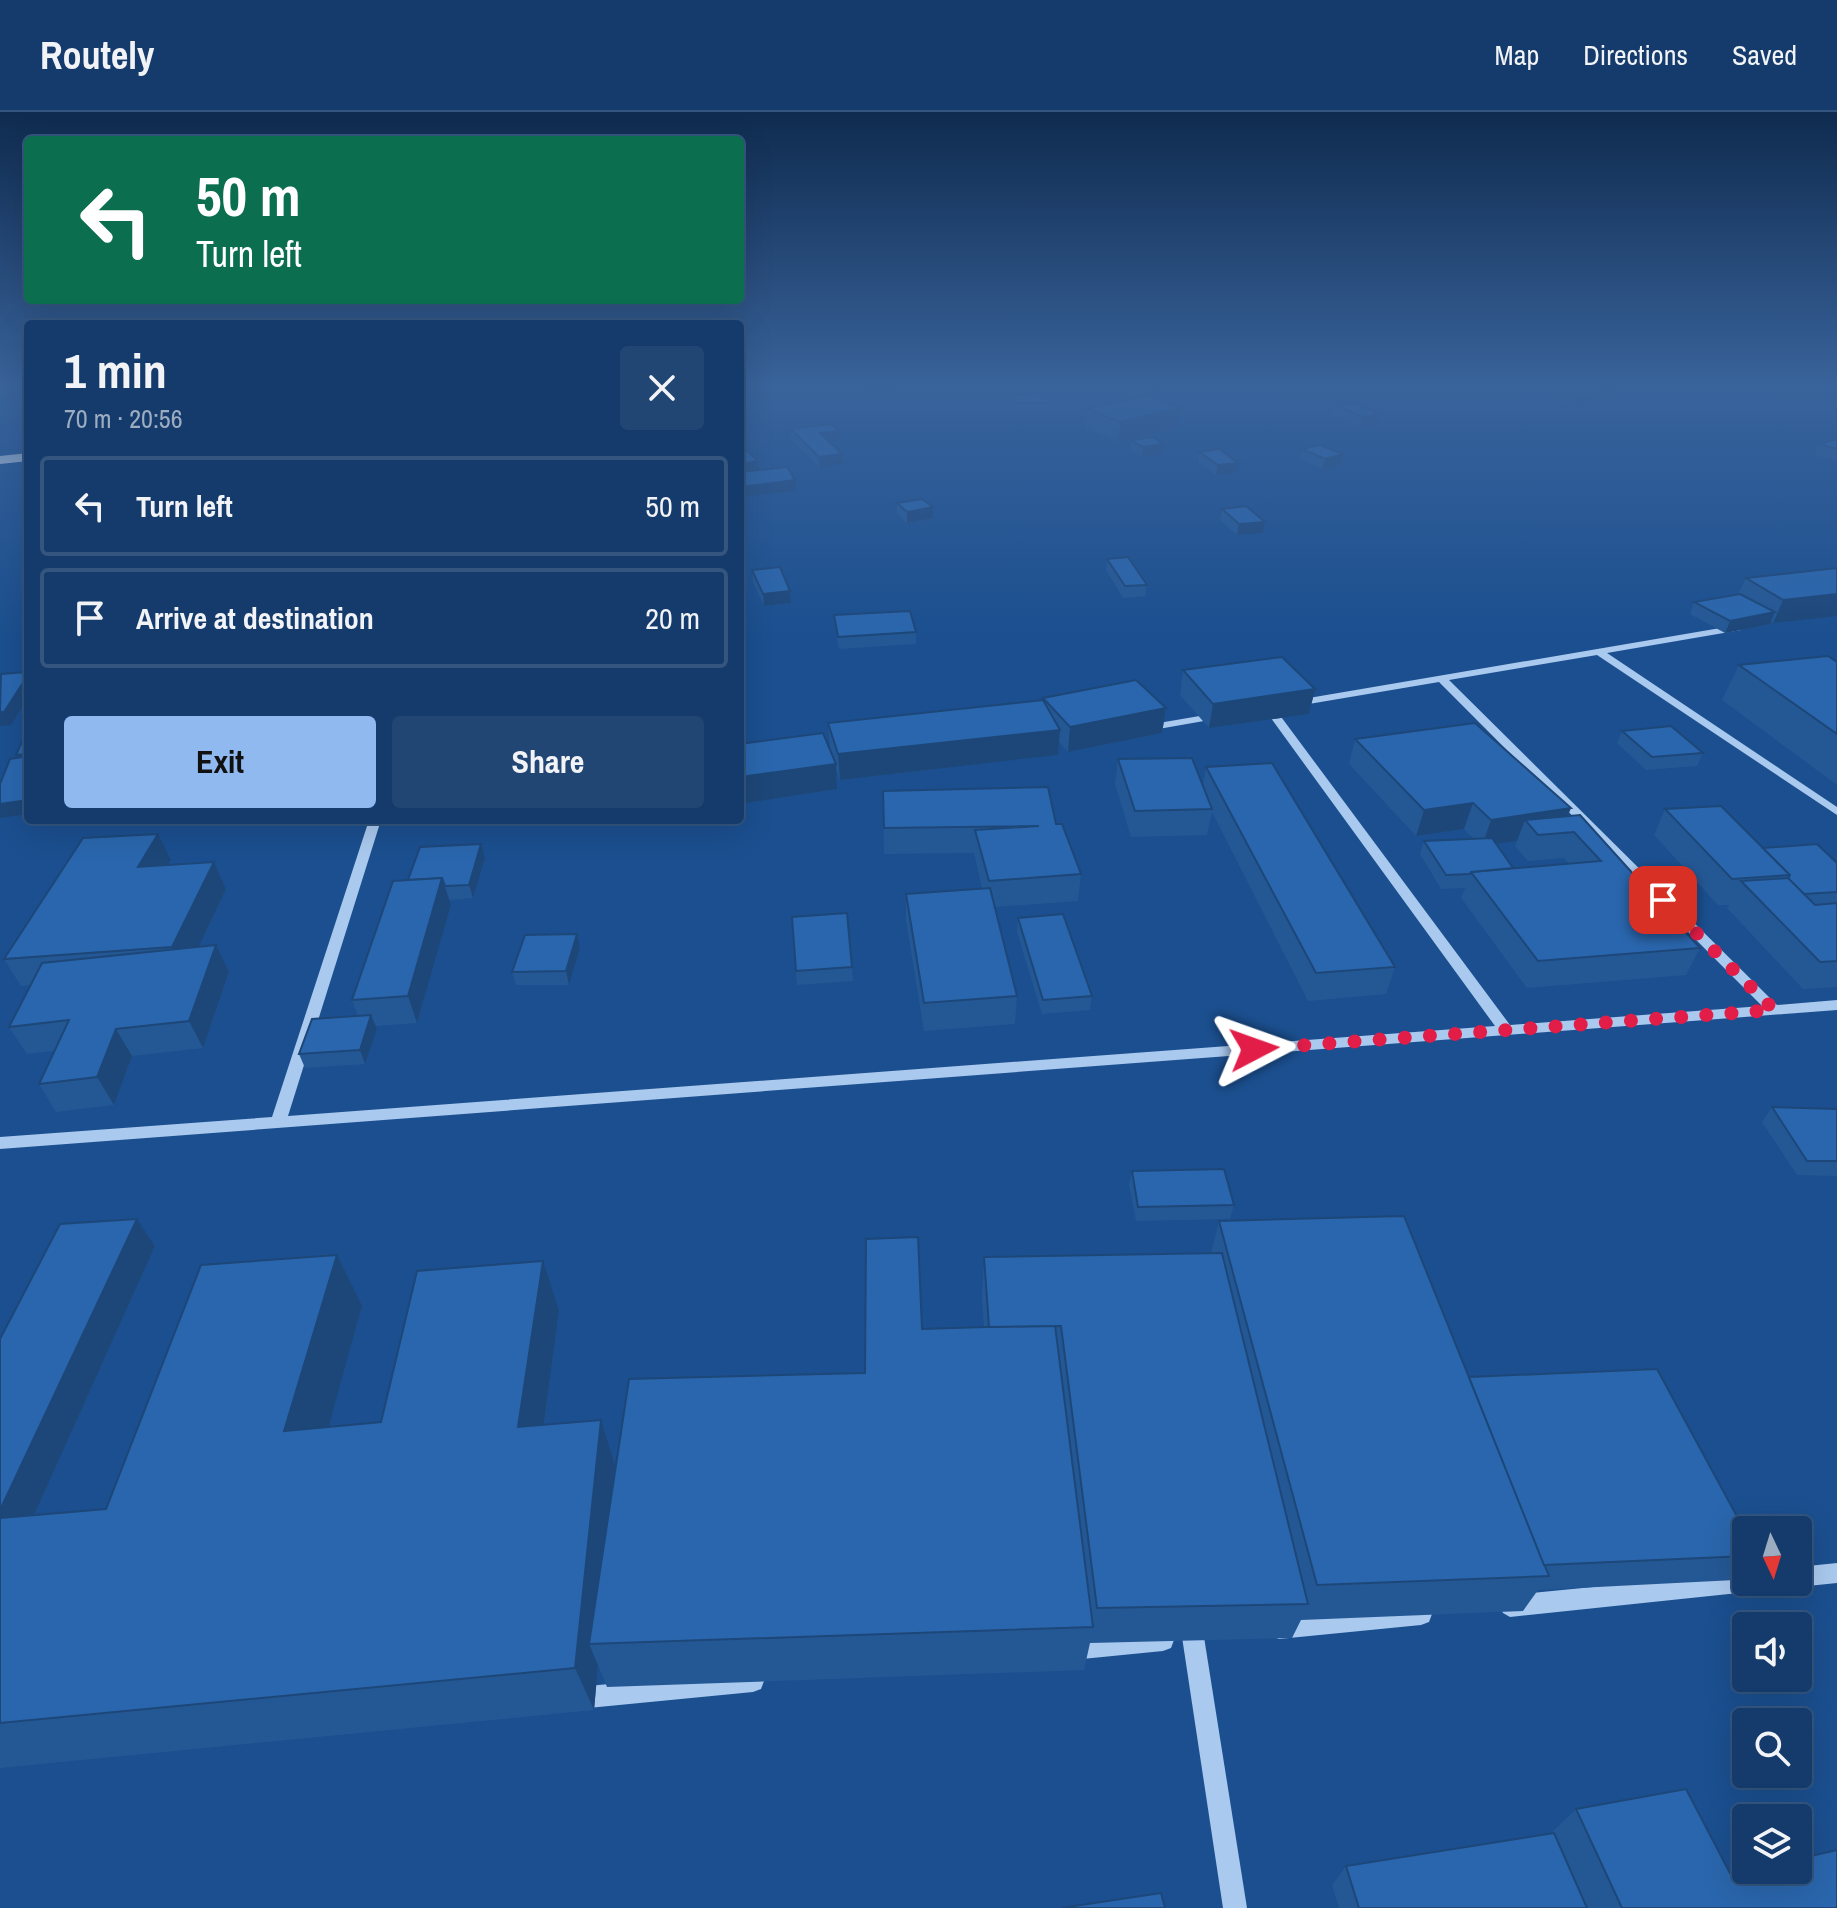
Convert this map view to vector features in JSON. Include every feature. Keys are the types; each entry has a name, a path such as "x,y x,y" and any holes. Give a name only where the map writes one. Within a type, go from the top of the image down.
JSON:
{"street":[{"path":"1253,710 1748,627"},
{"path":"1599,652 1837,812"},
{"path":"1442,679 1774,1010"},
{"path":"1269,708 1506,1030"},
{"path":"1129,731 1222,716"},
{"path":"278,1122 374,824"},
{"path":"0,1143 1837,1005"},
{"path":"1812,1576 1837,1573"},
{"path":"1494,1607 1732,1584"},
{"path":"1256,1631 1447,1612"},
{"path":"1050,1651 1201,1636 1235,1908"},
{"path":"557,1700 779,1678"}],"building":[{"path":"789,471 795,480 744,486 744,472"},
{"path":"922,499 933,507 907,512 897,503"},
{"path":"1246,506 1265,522 1239,524 1222,509"},
{"path":"1128,557 1147,585 1125,586 1107,559"},
{"path":"780,567 790,591 763,594 752,570"},
{"path":"1837,568 1837,594 1783,600 1746,578"},
{"path":"1740,594 1775,612 1730,621 1694,602"},
{"path":"910,611 916,632 838,637 834,615"},
{"path":"1828,656 1837,662 1837,734 1739,665"},
{"path":"1282,657 1315,689 1213,704 1183,670"},
{"path":"24,672 24,681 4,712 0,712 1,674"},
{"path":"1136,680 1166,708 1070,727 1043,698"},
{"path":"1043,700 1060,730 838,754 828,723"},
{"path":"1475,723 1571,808 1491,820 1473,803 1424,810 1355,739"},
{"path":"1671,726 1703,753 1652,757 1622,731"},
{"path":"823,733 836,764 744,776 744,743"},
{"path":"24,738 24,754 16,755"},
{"path":"24,757 24,801 0,804 0,784 10,759"},
{"path":"1192,758 1212,809 1135,811 1118,759"},
{"path":"1272,763 1395,967 1316,973 1206,767"},
{"path":"1048,787 1056,824 1062,824 1081,874 989,881 975,830 1039,826 884,828 883,791"},
{"path":"1721,806 1790,875 1732,879 1665,809"},
{"path":"1580,815 1700,948 1538,961 1471,872 1601,861 1574,832 1538,835 1525,820"},
{"path":"158,834 138,867 214,862 172,947 4,959 83,838"},
{"path":"1492,838 1513,868 1446,875 1424,841"},
{"path":"481,844 469,885 445,886 442,878 408,880 420,847"},
{"path":"1817,844 1837,863 1837,892 1804,894 1763,848"},
{"path":"442,878 408,996 352,1000 393,881"},
{"path":"1788,878 1815,905 1837,903 1837,961 1820,962 1741,881"},
{"path":"990,888 1017,996 924,1003 906,894"},
{"path":"847,913 852,967 796,971 792,917"},
{"path":"1063,914 1092,996 1043,1000 1018,918"},
{"path":"577,934 566,971 512,972 525,935"},
{"path":"216,945 189,1021 116,1029 97,1077 39,1084 69,1020 9,1027 42,963"},
{"path":"371,1015 360,1050 299,1054 312,1019"},
{"path":"1772,1107 1837,1109 1837,1161 1807,1161"},
{"path":"1224,1169 1234,1205 1138,1207 1132,1171"},
{"path":"1404,1216 1549,1576 1317,1585 1219,1221"},
{"path":"137,1219 0,1510 0,1339 60,1224"},
{"path":"918,1237 922,1329 1055,1325 1093,1627 589,1644 629,1379 865,1373 866,1239"},
{"path":"1222,1253 1308,1604 1097,1608 1061,1326 989,1327 984,1257"},
{"path":"337,1255 284,1431 381,1422 417,1271 543,1261 518,1427 601,1420 575,1668 0,1723 0,1518 106,1509 201,1265"},
{"path":"1657,1369 1737,1516 1732,1516 1732,1557 1544,1565 1469,1377"},
{"path":"1686,1789 1732,1872 1732,1884 1812,1884 1812,1856 1837,1850 1837,1908 1622,1908 1576,1809"},
{"path":"1554,1833 1587,1908 1359,1908 1346,1866"},
{"path":"1161,1893 1165,1908 1061,1908"}],"route":[{"path":"1254,1049 1774,1010 1663,900"}]}
